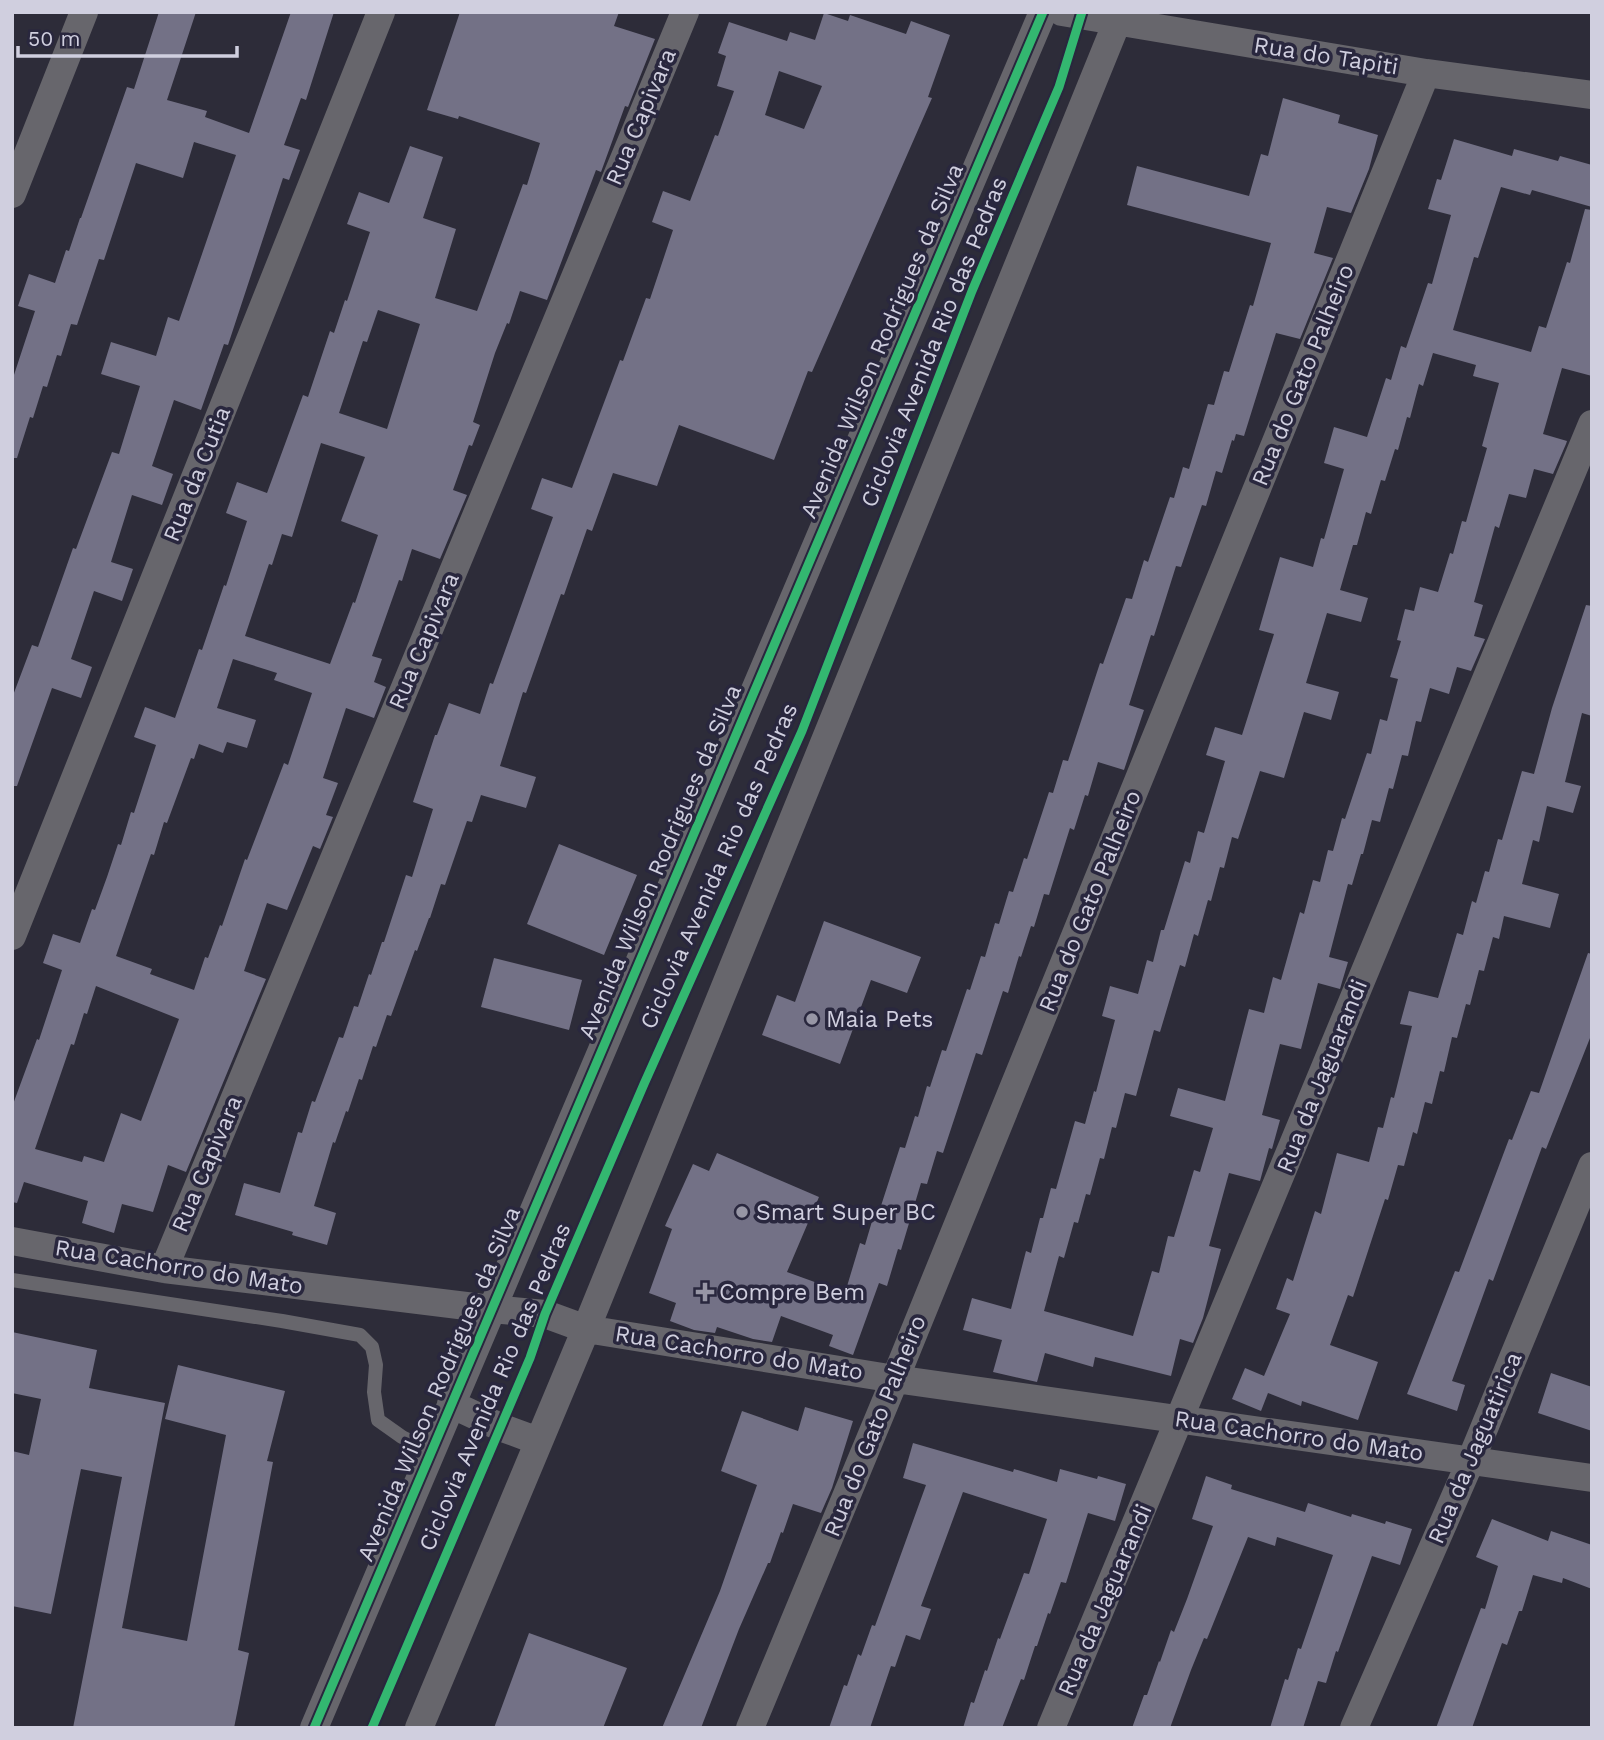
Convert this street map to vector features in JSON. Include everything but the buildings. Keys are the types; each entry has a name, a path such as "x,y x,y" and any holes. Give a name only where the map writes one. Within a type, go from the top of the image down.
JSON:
{"street":[{"path":"12,194 84,12"},
{"name":"Rua da Cutia","path":"12,936 381,12"},
{"name":"Rua Capivara","path":"164,1269 685,12"},
{"name":"Avenida Wilson Rodrigues da Silva","path":"314,1728 1043,12"},
{"name":"Rua do Tapiti","path":"1062,12 1117,17 1426,73 1592,95"},
{"path":"419,1728 586,1329 1117,17"},
{"name":"Rua do Gato Palheiro","path":"750,1728 895,1379 1426,73"},
{"name":"Rua da Jaguarandi","path":"1051,1728 1592,424"},
{"name":"Rua da Jaguatirica","path":"1354,1728 1471,1460 1592,1166"},
{"name":"Rua Cachorro do Mato","path":"12,1241 164,1269 545,1314 586,1329 895,1379 1592,1478"},
{"path":"451,1404 538,1441"}],"lane":[{"path":"12,1280 360,1335 372,1347 376,1365 374,1392 378,1420 402,1437 431,1451"}],"cycle path":[{"name":"Ciclovia Avenida Rio das Pedras","path":"314,1728 1043,12"},
{"name":"Ciclovia Avenida Rio das Pedras","path":"372,1728 644,1084 802,731 972,291 1059,87 1082,12"}],"place":[{"name":"Maia Pets","path":"812,1019"},
{"name":"Smart Super BC","path":"742,1212"},
{"name":"Compre Bem","path":"705,1292"}]}
